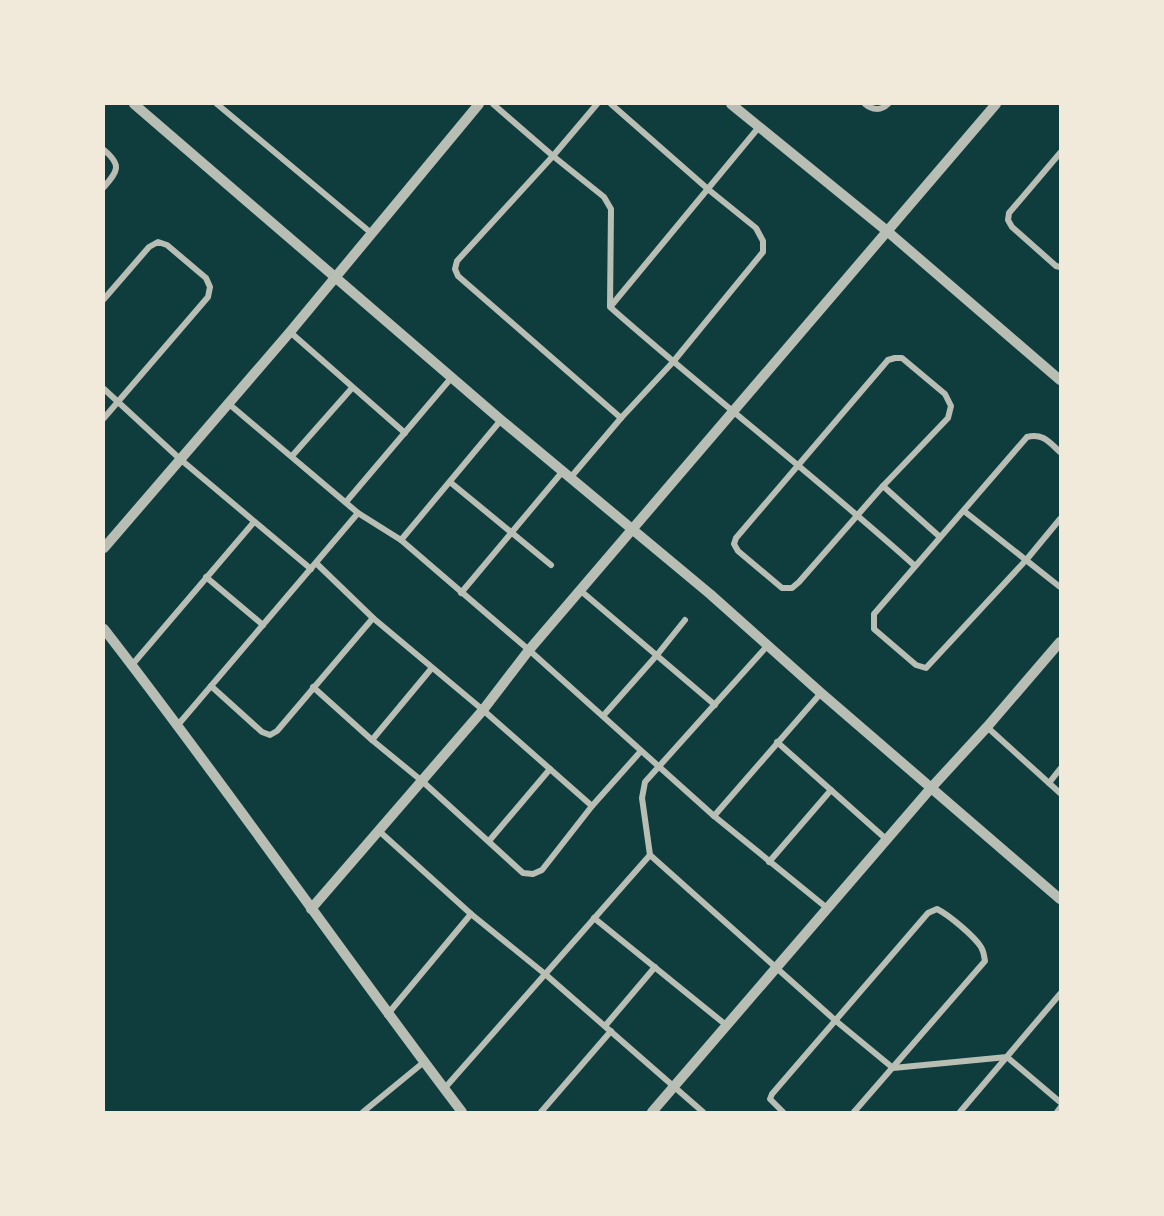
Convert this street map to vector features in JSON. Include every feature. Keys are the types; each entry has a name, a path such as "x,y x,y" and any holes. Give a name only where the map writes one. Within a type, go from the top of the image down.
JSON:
{"street":[{"path":"134,104 334,277 453,376 501,420 634,529 820,693 1059,896"},
{"path":"217,104 370,232"},
{"path":"104,548 290,332 370,232 479,104"},
{"path":"493,104 609,203 610,307 732,413 858,515 915,566"},
{"path":"597,104 457,261 455,269 459,276 621,418"},
{"path":"461,593 512,533 673,362 763,252 763,241 756,228 709,190 612,104"},
{"path":"731,104 888,231 1060,380"},
{"path":"865,104 869,108 878,109 885,108 888,104"},
{"path":"311,909 483,710 529,650 996,104"},
{"path":"610,307 759,127"},
{"path":"104,150 116,165 116,173 104,187"},
{"path":"1060,153 1009,213 1008,220 1012,227 1060,267"},
{"path":"104,300 149,247 158,242 167,245 206,278 210,287 208,297 104,418"},
{"path":"290,332 405,433"},
{"path":"902,358 945,394 951,406 948,418 883,486 792,588 782,588 738,551 734,544 736,538 888,360 902,358"},
{"path":"346,502 453,376"},
{"path":"292,456 352,388"},
{"path":"104,389 180,459 311,569"},
{"path":"229,404 358,513 401,540 529,650 714,816 827,908"},
{"path":"401,540 501,420"},
{"path":"1060,452 1044,437 1036,435 1027,437 874,614 874,629 915,665 926,668 1027,559 1060,519"},
{"path":"450,482 551,565"},
{"path":"883,486 940,537"},
{"path":"964,511 1060,587"},
{"path":"177,726 358,513"},
{"path":"132,665 254,522"},
{"path":"316,563 373,618 431,669 483,710 591,806"},
{"path":"206,577 263,625"},
{"path":"581,591 715,705"},
{"path":"211,686 262,732 270,735 277,731 373,618"},
{"path":"603,716 685,620"},
{"path":"104,629 387,1015 462,1113"},
{"path":"652,1113 886,839 1060,642"},
{"path":"768,645 645,782 642,798 650,855 836,1021 893,1068 1007,1057 1060,1102"},
{"path":"372,740 431,669"},
{"path":"313,687 422,781 523,873 533,874 542,870 591,806 641,751"},
{"path":"714,816 820,693"},
{"path":"987,727 1060,793"},
{"path":"777,742 886,839"},
{"path":"489,841 550,769"},
{"path":"1049,783 1060,769"},
{"path":"769,862 831,790"},
{"path":"379,831 471,914 545,974 703,1113"},
{"path":"444,1089 650,855"},
{"path":"783,1113 772,1104 771,1094 928,913 937,909 945,913 980,945 985,961 854,1113"},
{"path":"387,1015 471,914"},
{"path":"594,918 726,1025"},
{"path":"605,1026 654,967"},
{"path":"960,1113 1060,994"},
{"path":"541,1113 611,1031"},
{"path":"363,1113 424,1062"},
{"path":"1057,1113 1060,1108"}]}
